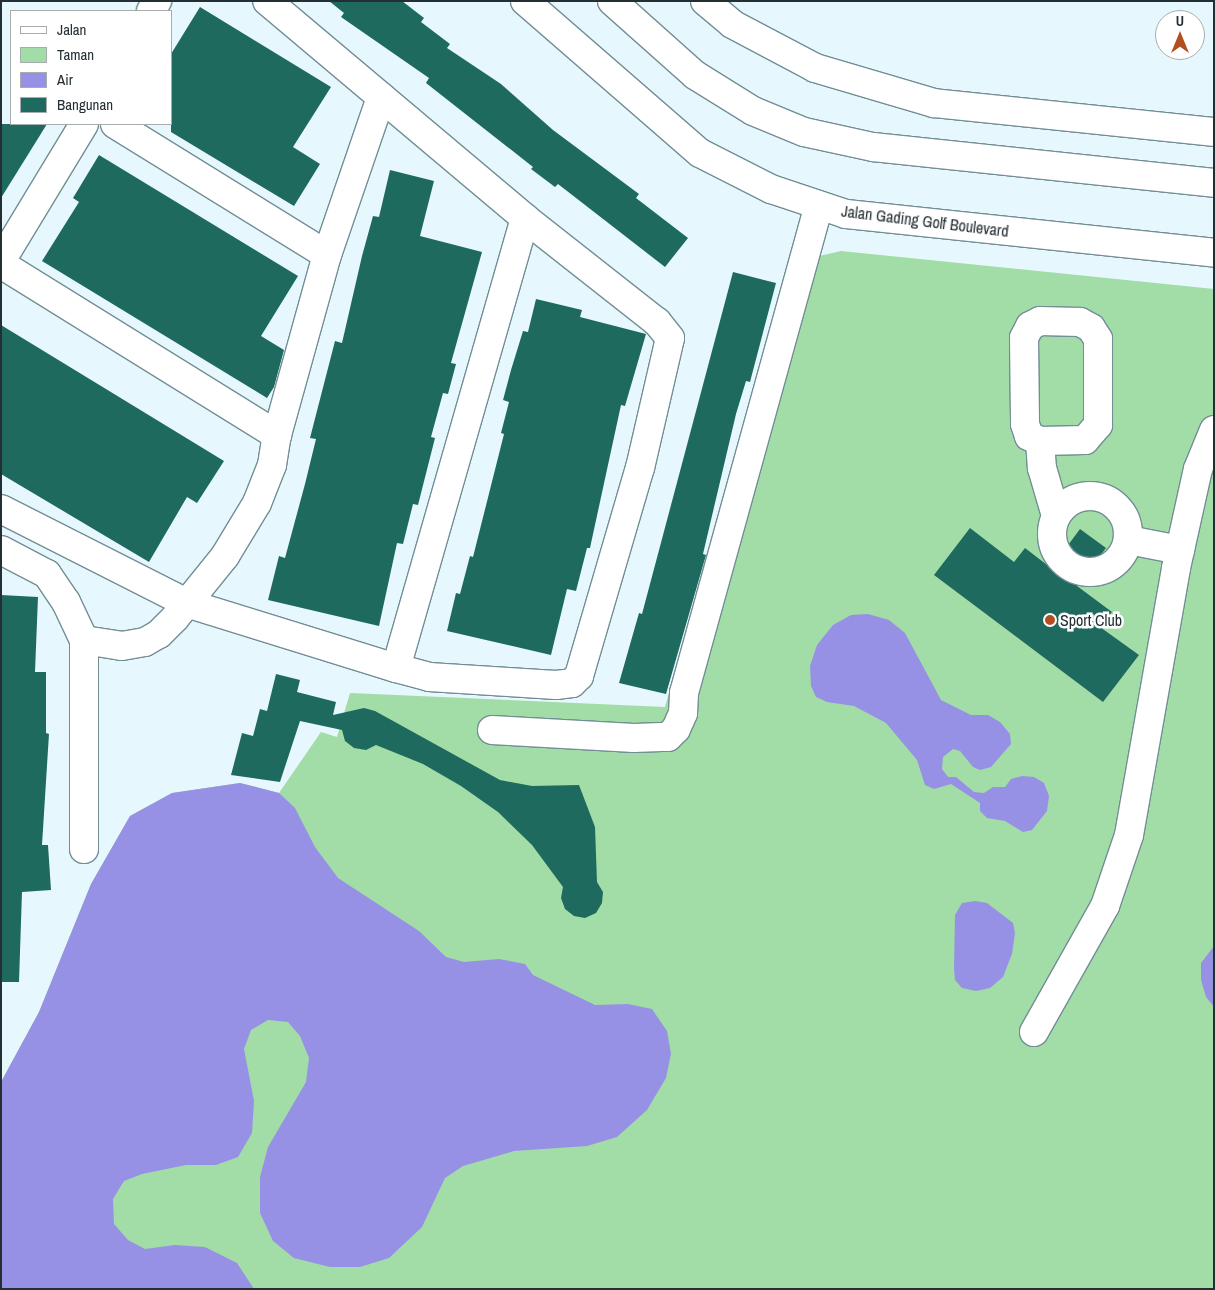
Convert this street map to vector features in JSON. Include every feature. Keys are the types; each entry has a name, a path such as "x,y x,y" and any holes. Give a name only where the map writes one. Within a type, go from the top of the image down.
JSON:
{"street":[{"path":"1,508 186,603 396,668 429,677 556,685 572,682 580,676 640,468 670,338 657,322 525,218 267,1"},
{"name":"Jalan Gading Golf Boulevard","path":"524,1 700,153 771,189 846,214 1214,253"},
{"path":"612,1 695,75 753,111 804,132 873,147 1214,183"},
{"path":"705,1 732,24 816,68 934,103 1214,132"},
{"path":"84,640 122,646 145,642 159,634 225,556 256,503 272,465 277,435 327,255 381,97"},
{"path":"83,125 1,263 277,435"},
{"path":"117,125 327,255"},
{"path":"492,730 634,738 653,730 668,716 684,693 819,205"},
{"path":"396,668 525,218"},
{"path":"1040,321 1080,322 1091,328 1098,339 1098,425 1085,440 1040,441 1029,436 1025,424 1024,338 1030,326 1040,321"},
{"path":"1034,1032 1105,906 1129,835 1180,550 1198,469 1214,430"},
{"path":"1040,441 1042,468 1056,516 1052,537 1060,557 1071,567 1085,572 1100,571 1113,565 1123,554 1128,540 1127,522 1118,507 1103,498 1085,496 1068,502 1056,516"},
{"path":"1128,540 1180,550"},
{"path":"1,550 47,574 66,602 84,640 84,849"}],"green space":[{"path":"841,251 1214,289 1214,1289 1,1289 1,1082 39,1012 91,884 130,816 172,793 240,783 279,793 321,732 337,737 350,693 665,707 789,263"}],"water":[{"path":"868,614 889,620 905,633 941,700 971,715 988,715 1000,722 1010,734 1011,744 991,767 980,770 973,767 960,751 953,749 943,757 942,769 948,777 956,777 974,792 984,793 993,787 1005,787 1011,779 1022,776 1034,777 1044,783 1049,796 1047,811 1032,830 1023,832 1005,821 987,818 980,811 980,803 951,784 934,789 925,785 917,760 886,723 854,706 827,702 816,697 811,686 810,666 817,645 833,625 851,615"},
{"path":"240,783 279,793 295,808 315,847 338,878 419,931 446,957 464,962 499,959 525,964 533,975 595,1005 628,1004 652,1009 667,1031 671,1054 666,1078 647,1110 617,1137 587,1146 514,1151 463,1166 445,1178 422,1227 389,1258 360,1267 330,1267 294,1258 273,1241 260,1213 260,1177 268,1147 306,1082 309,1058 300,1036 288,1022 268,1020 251,1030 244,1049 254,1101 252,1133 238,1157 216,1165 186,1165 142,1174 124,1181 113,1199 114,1224 128,1240 145,1249 175,1245 205,1247 237,1263 254,1289 1,1289 1,1082 39,1012 91,884 130,816 172,793"},
{"path":"975,901 987,903 1013,923 1015,933 1012,954 1003,977 990,988 976,991 962,988 955,980 954,968 955,915 962,903"},
{"path":"1214,946 1214,1007 1206,997 1201,980 1201,963"}],"building":[{"path":"329,1 402,1 424,18 421,22 450,44 447,48 501,84 553,130 639,194 636,198 688,238 665,267 558,184 555,187 531,169 533,167 426,83 429,78 341,17 344,13"},
{"path":"200,7 331,87 293,147 320,164 294,206 171,132 172,52"},
{"path":"1,124 46,125 1,198"},
{"path":"99,155 298,276 261,336 284,350 274,387 267,398 42,261 79,202 73,198"},
{"path":"390,170 434,181 420,236 482,252 451,363 456,364 448,394 443,393 431,437 435,438 418,505 413,504 403,544 397,543 379,626 268,600 279,556 285,558 305,484 316,439 310,438 335,341 342,343 373,216 379,217"},
{"path":"733,272 776,283 750,382 746,381 736,414 703,554 706,555 666,694 619,683 639,613 642,614"},
{"path":"536,299 582,310 580,317 646,334 625,406 621,405 590,548 587,548 576,591 567,589 551,655 447,631 456,593 460,594 470,556 473,557 504,434 501,433 509,402 503,400 523,331 528,332"},
{"path":"1,325 224,461 197,503 187,497 149,562 1,474"},
{"name":"Sport Club","path":"970,528 1014,562 1025,548 1051,568 1080,529 1106,548 1077,586 1112,612 1100,627 1139,655 1103,702 934,575"},
{"path":"1,595 38,597 35,672 46,672 46,733 49,734 42,845 48,845 51,890 22,892 19,982 1,982"},
{"path":"276,674 300,680 297,692 336,702 333,715 364,708 375,711 500,780 532,786 579,785 595,827 597,882 603,892 602,903 596,913 585,918 574,916 565,909 561,898 563,887 532,845 498,812 461,786 423,764 376,745 366,750 354,748 345,741 342,730 300,721 280,782 231,775 242,733 253,736 260,709 267,711"}],"place":[{"name":"Sport Club","path":"1050,620"}]}
